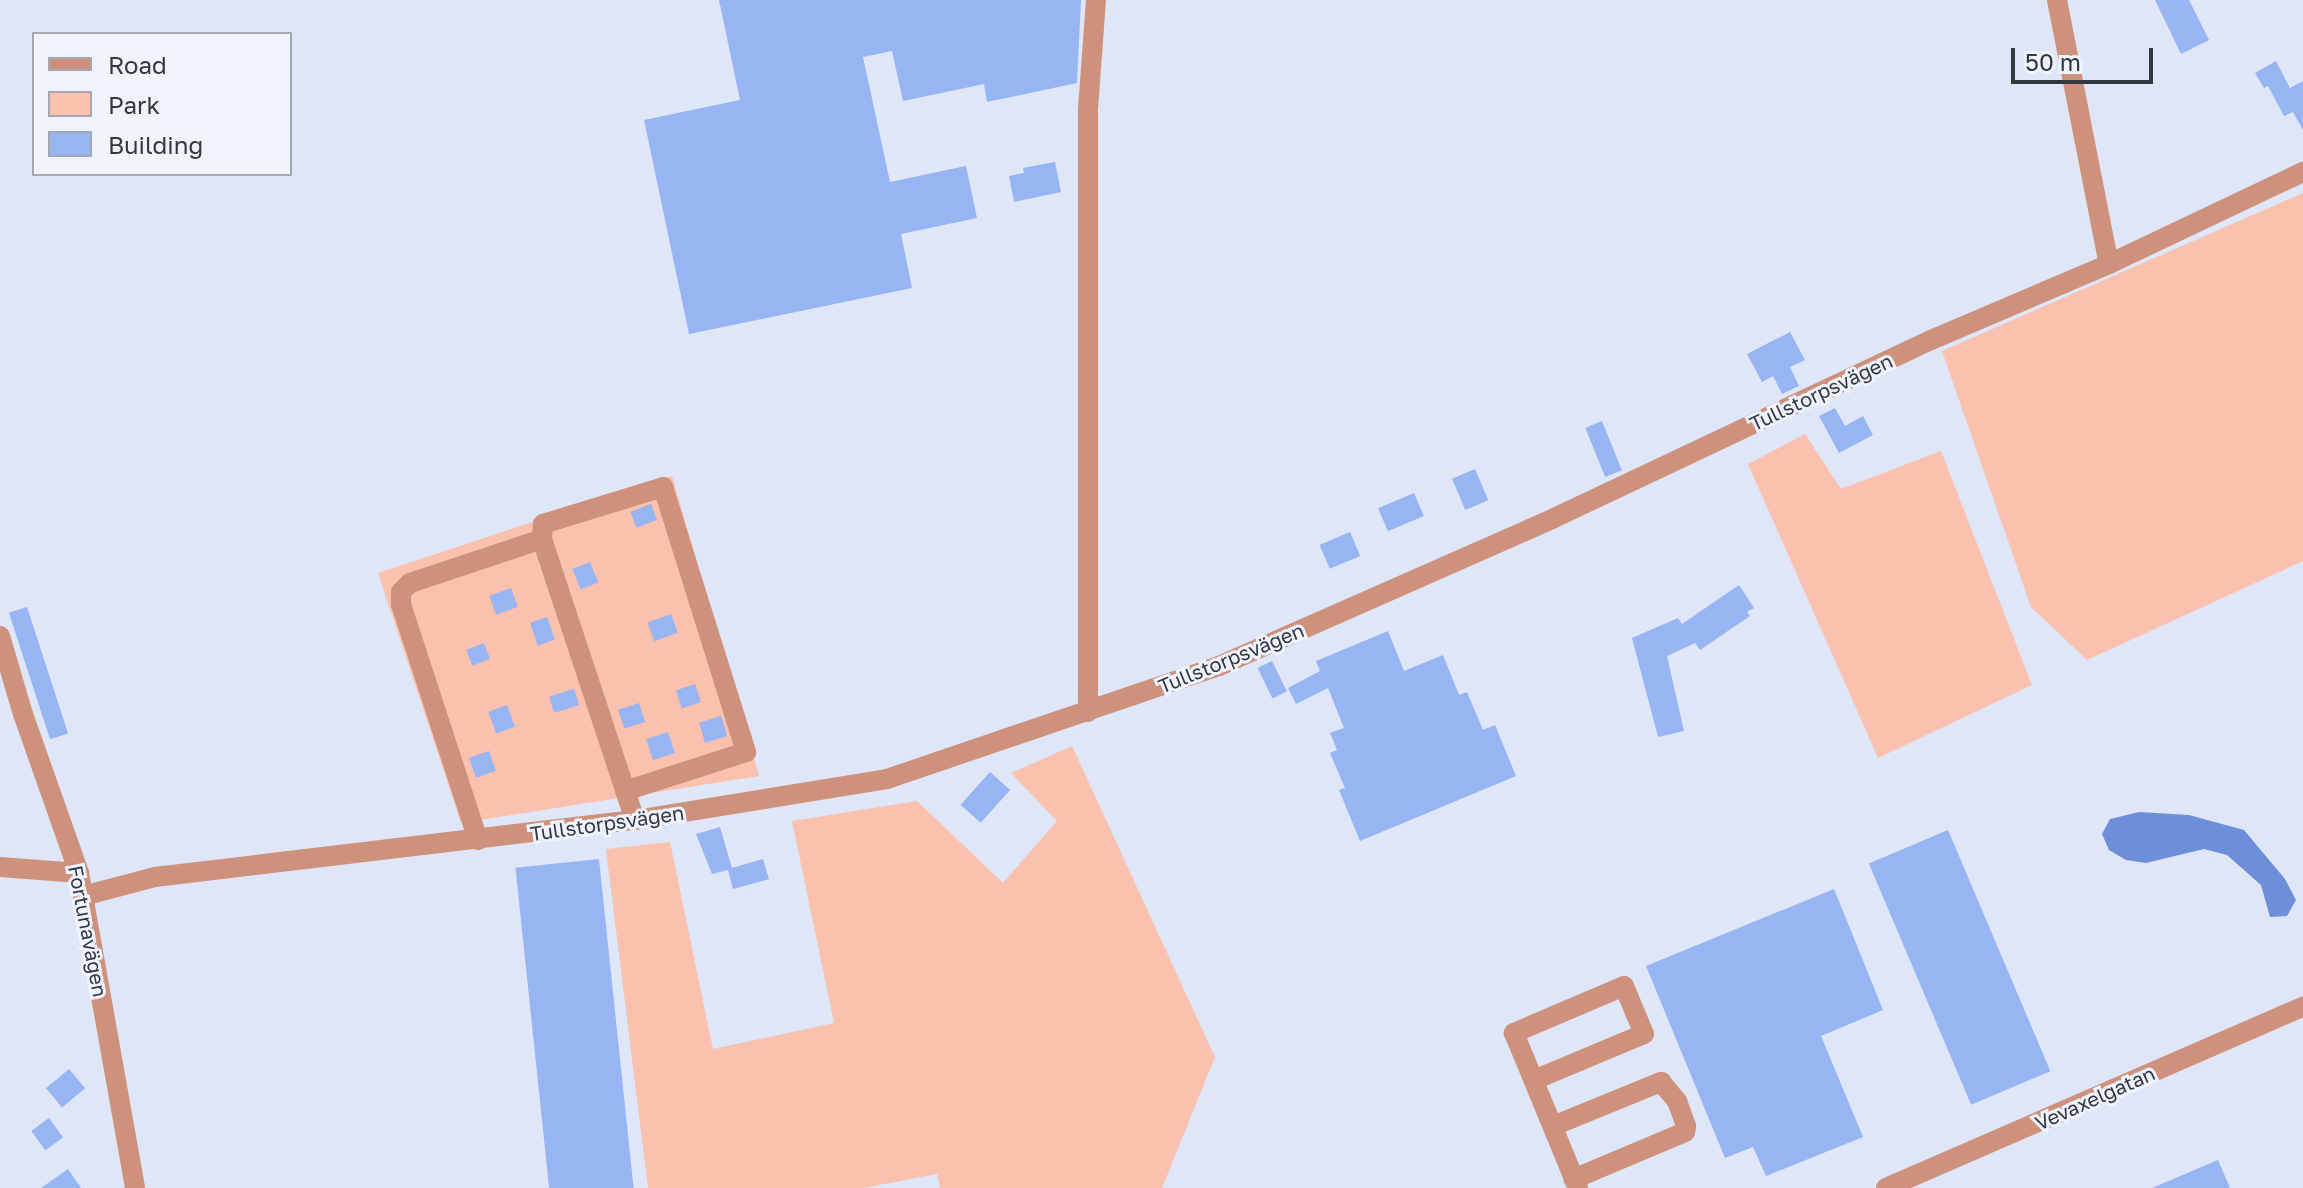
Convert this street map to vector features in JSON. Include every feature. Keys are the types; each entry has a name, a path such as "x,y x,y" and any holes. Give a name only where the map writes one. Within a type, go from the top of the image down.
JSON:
{"street":[{"path":"1088,712 1088,109 1096,0"},
{"path":"2057,0 2109,264"},
{"name":"Tullstorpsvägen","path":"83,896 155,877 635,820 887,779 1219,666 1552,519 1931,340 2109,264 2303,172"},
{"path":"625,791 746,752 663,487 543,524 542,539 625,791 635,820"},
{"path":"478,840 401,605 401,592 410,583 542,539"},
{"name":"Fortunavägen","path":"0,636 23,714 79,873 135,1188"},
{"path":"0,867 79,873"},
{"path":"1534,1080 1644,1034 1624,986 1514,1033 1576,1183 1685,1132 1686,1126 1677,1101 1661,1082 1553,1126"},
{"name":"Vevaxelgatan","path":"1886,1188 2303,1007"}],"green space":[{"path":"2303,193 2303,561 2087,660 2031,607 1942,351"},
{"path":"1805,434 1841,489 1941,451 2032,685 1878,758 1748,464"},
{"path":"672,476 759,776 461,823 378,573"},
{"path":"1072,746 1215,1057 1162,1188 940,1188 937,1174 863,1188 648,1188 606,849 670,842 713,1049 834,1023 792,821 917,801 1003,883 1057,821 1011,773"}],"water":[{"path":"2139,812 2189,815 2244,830 2285,879 2296,900 2287,916 2270,917 2261,885 2227,855 2204,849 2146,863 2126,860 2109,850 2102,834 2110,819"}],"building":[{"path":"719,0 1081,0 1077,83 987,102 984,84 903,101 892,51 863,57 890,182 966,166 977,218 901,234 912,288 689,334 644,120 740,100"},
{"path":"2155,0 2189,0 2209,40 2181,54"},
{"path":"2276,61 2290,88 2303,81 2303,130 2293,112 2284,116 2268,86 2264,88 2255,73"},
{"path":"1055,162 1061,192 1014,202 1009,176 1024,173 1023,168"},
{"path":"1790,332 1805,360 1790,367 1799,386 1782,394 1773,376 1762,382 1747,354"},
{"path":"1835,408 1845,426 1863,416 1873,435 1839,453 1819,416"},
{"path":"1602,421 1622,470 1605,477 1585,428"},
{"path":"1475,469 1488,500 1465,510 1452,479"},
{"path":"1414,493 1424,516 1388,531 1378,508"},
{"path":"651,504 657,520 637,528 630,512"},
{"path":"1350,532 1360,556 1330,569 1320,545"},
{"path":"590,562 598,582 581,590 572,569"},
{"path":"1739,585 1754,608 1747,612 1750,616 1700,650 1695,643 1667,656 1684,731 1658,737 1632,638 1678,618 1682,624"},
{"path":"511,588 518,607 496,615 489,596"},
{"path":"27,607 68,733 50,739 9,613"},
{"path":"671,614 678,633 654,641 648,623"},
{"path":"547,617 555,640 538,646 530,623"},
{"path":"1388,631 1404,671 1443,655 1459,695 1467,692 1483,730 1495,725 1516,776 1360,841 1339,790 1345,788 1330,753 1337,750 1330,733 1344,728 1328,688 1296,704 1288,688 1320,671 1316,661"},
{"path":"484,643 490,659 472,666 466,650"},
{"path":"1272,661 1287,692 1273,699 1258,668"},
{"path":"695,684 701,702 682,708 676,690"},
{"path":"574,689 579,705 554,713 549,697"},
{"path":"639,703 645,722 624,729 618,710"},
{"path":"507,705 515,727 496,733 488,712"},
{"path":"721,716 727,736 705,743 699,723"},
{"path":"668,732 675,753 653,760 646,739"},
{"path":"489,751 496,771 476,778 469,758"},
{"path":"990,772 1010,790 981,823 961,805"},
{"path":"720,827 732,868 763,859 769,879 733,889 728,870 712,874 696,834"},
{"path":"1948,830 2050,1071 1971,1105 1869,864"},
{"path":"599,859 634,1188 549,1188 515,868"},
{"path":"1834,889 1883,1010 1821,1036 1863,1137 1766,1176 1753,1147 1725,1158 1646,966"},
{"path":"69,1069 85,1088 62,1107 46,1088"},
{"path":"49,1118 63,1137 45,1150 31,1131"},
{"path":"2218,1160 2230,1188 2152,1188"},
{"path":"68,1169 81,1188 41,1188"}]}
